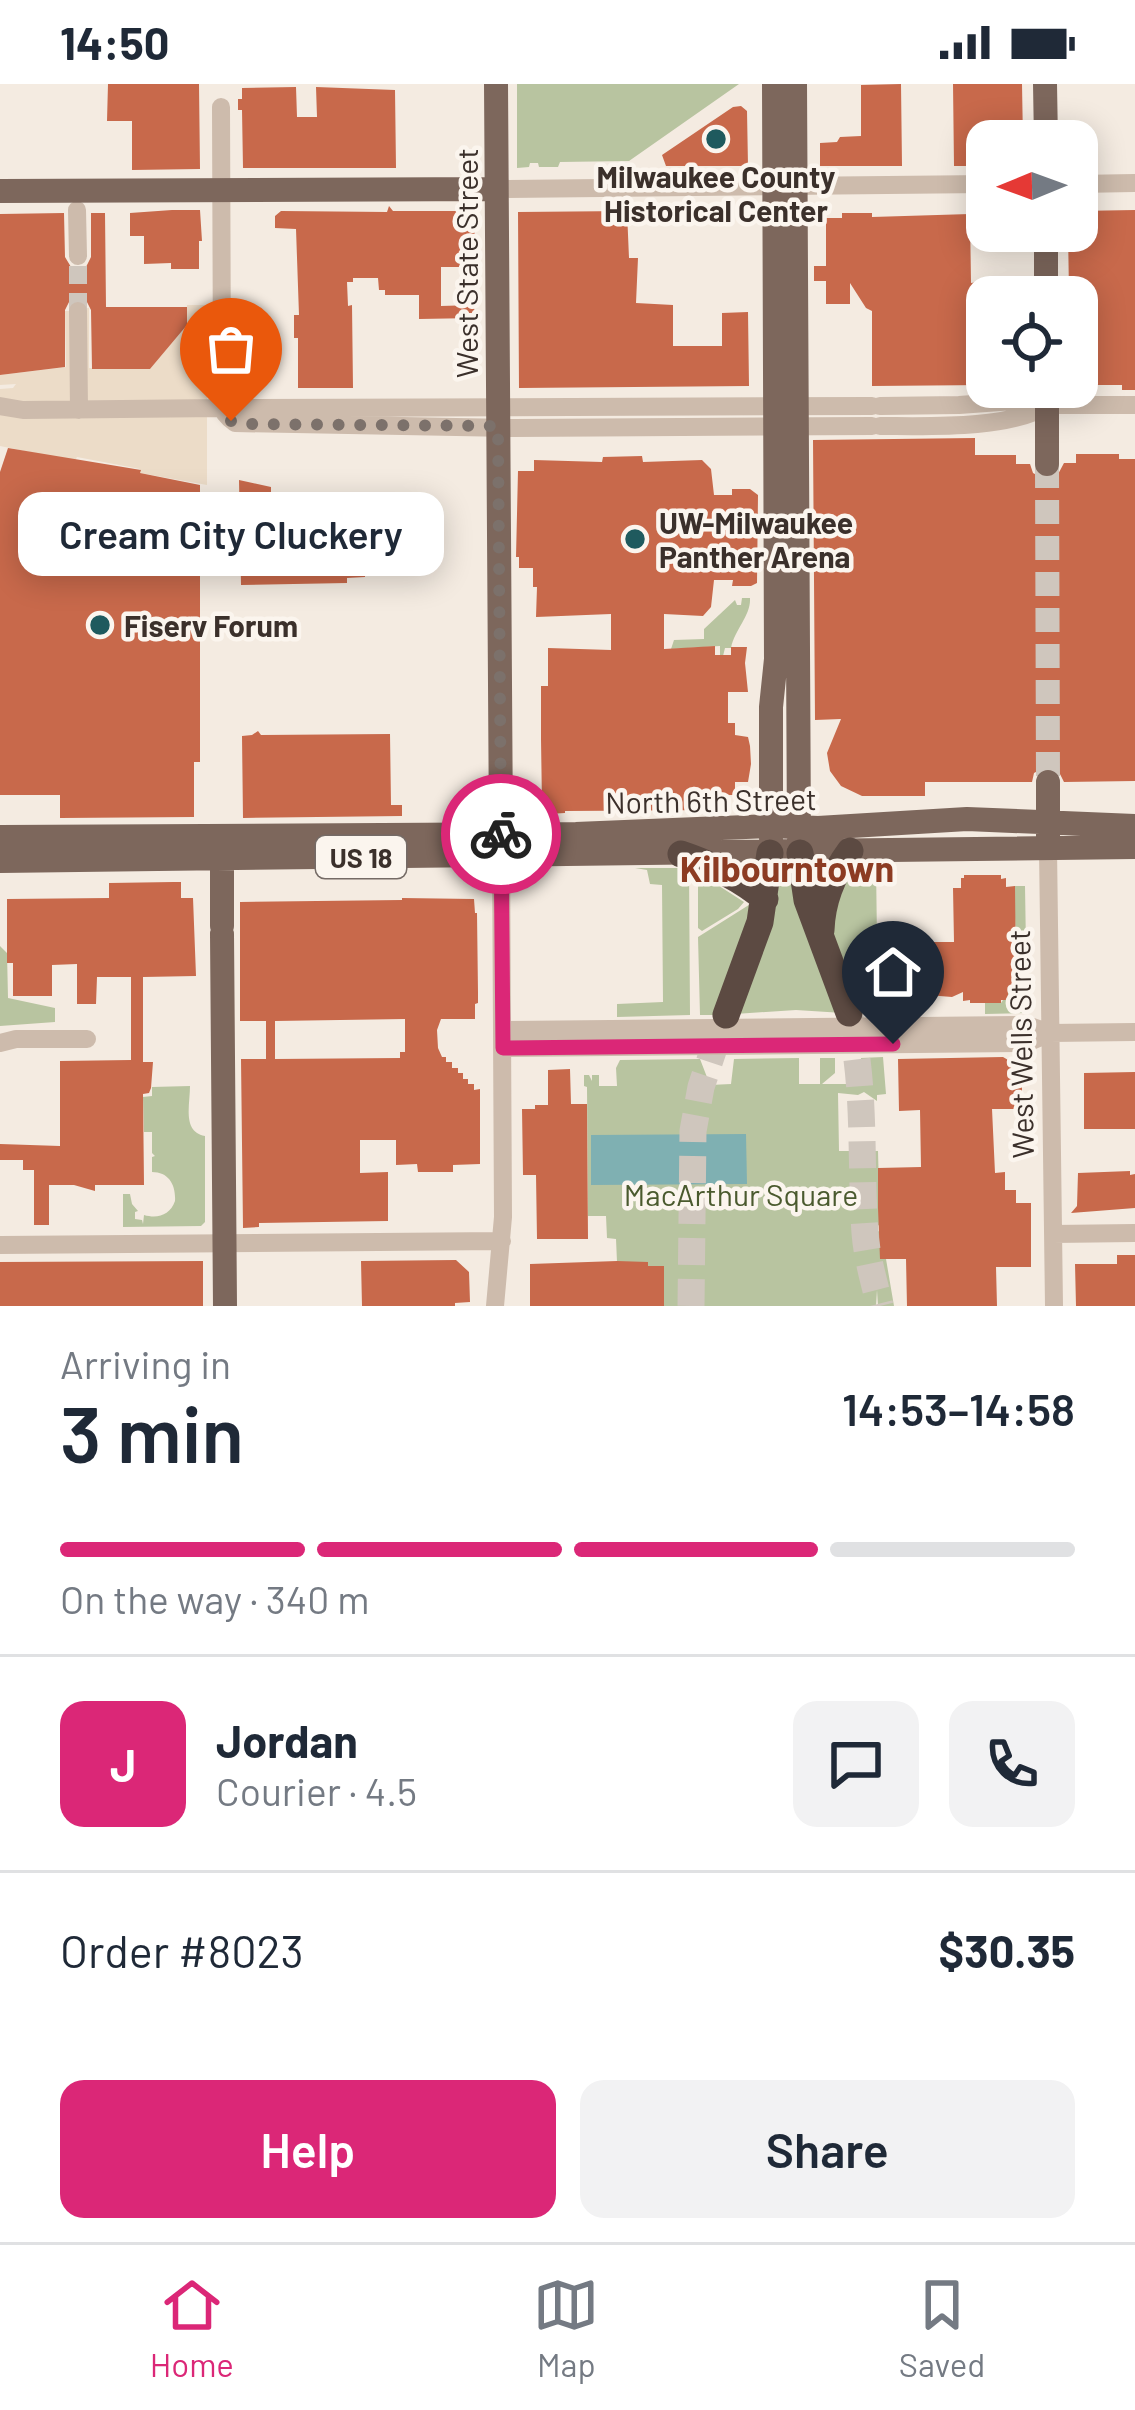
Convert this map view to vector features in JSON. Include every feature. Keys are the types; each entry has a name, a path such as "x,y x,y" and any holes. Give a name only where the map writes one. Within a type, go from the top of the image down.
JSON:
{"highway":[{"path":"726,1015 760,922 771,839"},
{"path":"799,840 808,900 849,1013"},
{"path":"820,940 825,903 850,851"},
{"path":"681,854 765,899"}],"main road":[{"name":"West State Street","path":"496,84 501,844"},
{"path":"774,84 785,185"},
{"path":"795,84 785,185 786,623 799,840"},
{"path":"1046,84 1046,120"},
{"path":"0,191 496,189"},
{"path":"1047,408 1047,464"},
{"path":"771,839 771,707 786,623"},
{"name":"West Wells Street","path":"1048,782 1048,836"},
{"name":"North 6th Street","path":"501,844 576,834 799,840 968,819 1135,847"},
{"name":"North 6th Street","path":"799,840 850,851 1135,826"},
{"name":"North 6th Street","path":"0,837 222,847"},
{"name":"North 6th Street","path":"0,861 222,847 501,844 681,854 771,839"},
{"path":"222,847 225,1306"}],"street":[{"path":"221,107 222,380 218,402 231,421 242,416 422,406 497,416"},
{"path":"1098,184 1135,183"},
{"path":"496,189 966,184"},
{"path":"77,210 78,256"},
{"path":"78,311 79,410"},
{"path":"222,380 226,398 242,416 876,416 966,404"},
{"path":"1098,401 1135,405"},
{"path":"0,406 23,410 220,408"},
{"name":"West Wells Street","path":"1048,836 1054,1306"},
{"name":"West State Street","path":"495,1306 502,1241 501,844"},
{"path":"503,1039 1028,1025 1050,1033 1135,1032"},
{"path":"0,1043 87,1039"},
{"path":"1053,1234 1135,1233"},
{"path":"0,1245 502,1241"}],"green space":[{"path":"517,84 739,84 629,161 560,162 558,167 530,163 517,168"},
{"path":"742,598 750,598 748,611 723,656 720,646 671,649 674,640 704,639 704,629 735,600 741,605"},
{"path":"876,866 878,1013 856,1013 828,933 844,868"},
{"path":"635,868 689,868 690,1015 617,1017 617,1004 663,1002 662,885 650,884 647,870"},
{"path":"784,870 792,870 843,1013 735,1014"},
{"path":"702,875 744,902 702,931 698,928 698,887"},
{"path":"1014,886 1025,886 1027,1009 985,1014 985,1003 1001,1003 1017,979"},
{"path":"752,903 717,1015 700,1015 698,937"},
{"path":"0,946 7,953 8,998 55,1008 55,1022 0,1026"},
{"name":"MacArthur Square","path":"883,1057 886,1094 877,1095 877,1101 864,1092 838,1093 839,1151 878,1151 880,1225 875,1232 880,1231 880,1258 886,1259 894,1306 878,1306 877,1290 876,1306 664,1306 663,1266 617,1262 616,1239 607,1238 606,1216 588,1216 584,1075 592,1081 592,1075 599,1075 599,1086 617,1086 620,1060 700,1059 710,1085 731,1084 734,1059 799,1058 799,1084 820,1084 820,1058 835,1058 835,1073 822,1084 861,1084 861,1058"},
{"path":"190,1086 190,1123 205,1136 205,1222 201,1226 123,1227 123,1194 130,1194 138,1211 135,1219 143,1224 144,1215 163,1215 175,1201 170,1180 152,1172 155,1156 152,1132 144,1132 143,1097 152,1096 152,1087"}],"shaded area":[{"path":"187,305 207,305 207,485 0,446 0,389 16,384 0,385 0,375 66,367 65,311 89,308 89,368 150,369 187,325"}],"water":[{"path":"746,1134 747,1184 591,1185 591,1135"}],"building":[{"path":"108,84 199,84 200,169 132,170 132,121 107,121"},
{"path":"901,84 902,166 820,166 820,143 861,136 861,85"},
{"path":"953,84 1022,84 1023,120 966,120 966,166 954,166"},
{"path":"296,87 297,117 317,117 316,87 395,90 396,168 243,168 242,110 238,110 242,88"},
{"name":"Milwaukee County Historical Center","path":"733,107 747,111 748,166 666,166 662,155"},
{"path":"389,206 393,211 475,211 475,267 441,267 441,306 474,305 475,318 419,319 419,295 385,295 385,290 379,290 378,278 353,278 347,282 348,306 352,305 353,388 298,388 296,229 275,228 275,216 281,211 387,212"},
{"path":"200,210 199,269 144,264 144,236 130,236 130,213"},
{"path":"1135,210 1135,390 1098,385 1098,276 1069,276 1068,252 1098,252 1098,211"},
{"path":"627,211 629,258 638,258 636,303 673,305 673,346 722,346 722,313 748,312 749,386 519,388 518,212"},
{"path":"64,213 65,257 77,269 86,267 91,257 91,213 105,213 106,307 187,307 187,325 150,369 92,369 91,310 86,300 77,298 65,310 65,367 0,375 0,214"},
{"path":"842,213 872,213 872,217 966,214 971,276 966,276 966,385 872,386 872,311 850,283 850,304 826,304 826,281 814,281 814,266 826,266 826,218 842,218"},
{"path":"975,438 975,455 1016,455 1016,464 1030,464 1033,473 1046,480 1056,478 1064,463 1076,463 1076,454 1119,454 1119,459 1135,459 1135,781 1064,782 1057,768 1047,766 1034,773 1032,782 925,782 925,796 862,796 841,786 830,771 827,753 841,719 815,720 813,440"},
{"name":"Fiserv Forum","path":"8,448 200,485 200,762 194,762 194,817 60,818 60,795 0,795 0,472"},
{"path":"642,456 643,462 702,460 711,469 714,495 750,489 758,495 757,583 732,586 733,580 714,580 711,607 703,616 664,614 664,649 715,646 715,655 731,655 731,647 747,647 748,692 728,692 728,723 735,723 735,735 748,737 748,782 735,782 735,795 728,795 728,810 548,814 547,804 542,804 541,686 548,686 548,648 611,650 611,614 536,617 533,568 519,568 516,557 518,471 534,471 534,460 602,462 603,457"},
{"path":"239,480 271,487 271,496 365,495 365,577 347,578 347,583 241,585"},
{"path":"258,731 261,735 390,734 391,805 402,805 402,816 243,818 242,736"},
{"path":"964,875 1001,875 1006,887 1015,886 1019,992 1008,992 1008,1000 1001,1003 963,1001 963,992 952,997 903,993 902,947 954,942 953,888 961,888"},
{"path":"181,882 181,898 193,898 196,976 143,977 143,1062 153,1062 151,1088 143,1094 144,1185 95,1185 95,1191 49,1185 49,1225 34,1225 34,1170 23,1170 23,1160 0,1160 0,1144 60,1146 60,1061 131,1060 131,977 97,977 96,1004 77,1004 77,964 52,965 52,996 13,996 13,963 7,963 7,899 109,898 109,883"},
{"path":"474,899 475,1019 441,1019 437,1030 442,1057 463,1073 468,1084 474,1084 474,1090 480,1089 480,1164 453,1165 453,1172 418,1172 417,1164 396,1165 396,1140 360,1140 360,1173 388,1172 388,1221 259,1223 259,1227 243,1228 241,1059 266,1059 266,1021 240,1021 240,902","holes":["405,1019 405,1052 400,1052 400,1058 275,1059 275,1021"]},
{"path":"1003,1057 1022,1076 1022,1109 992,1109 995,1173 1005,1172 1005,1190 1016,1190 1016,1203 1031,1203 1031,1267 996,1267 997,1306 907,1306 906,1259 880,1259 878,1208 878,1168 921,1167 920,1110 899,1111 898,1059"},
{"path":"570,1069 571,1104 587,1104 588,1239 537,1239 536,1175 523,1175 522,1109 548,1105 548,1070"},
{"path":"1135,1072 1135,1129 1084,1129 1084,1073"},
{"path":"1078,1173 1135,1174 1135,1208 1071,1213 1077,1206"},
{"path":"1117,1255 1135,1255 1135,1306 1076,1306 1075,1264 1117,1264"},
{"path":"456,1260 469,1272 470,1302 362,1306 361,1261"},
{"path":"203,1261 203,1306 0,1306 0,1262"},
{"path":"617,1261 664,1266 664,1306 530,1306 530,1264"}],"tunnel":[{"path":"78,256 78,311"},
{"path":"1047,464 1048,782"},
{"path":"850,1019 860,1099 866,1242 880,1306"},
{"path":"691,1306 693,1131 701,1087 722,1024"}],"way so far":[{"path":"231,421 498,426 501,834"}],"place":[{"name":"Milwaukee County Historical Center","path":"716,139"},
{"name":"Cream City Cluckery","path":"231,421"},
{"name":"UW-Milwaukee Panther Arena","path":"635,539"},
{"name":"Fiserv Forum","path":"100,625"}],"district":[{"name":"Kilbourntown","path":"787,867"}],"route":[{"path":"501,834 503,1048 893,1044"}]}
